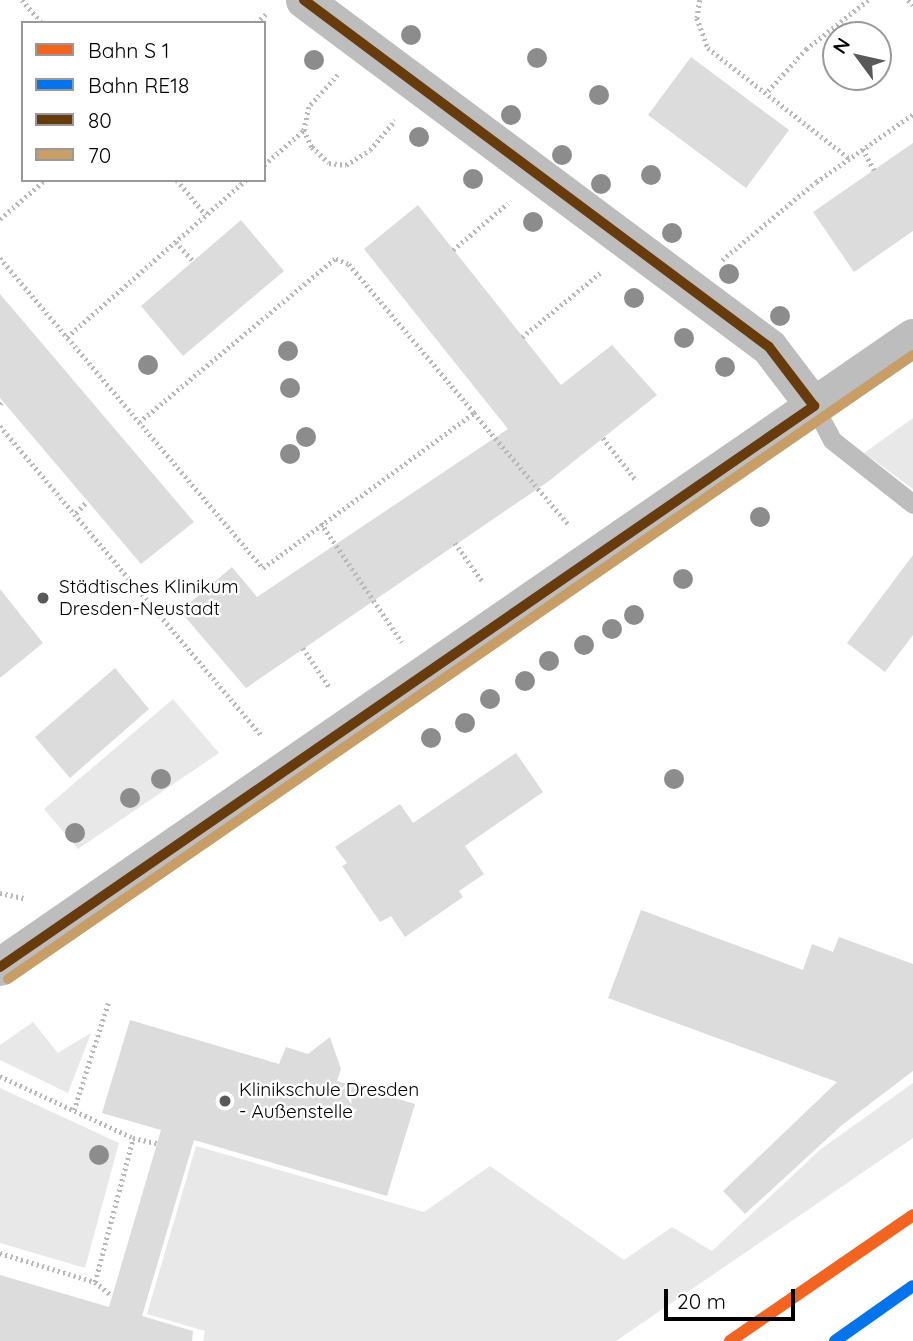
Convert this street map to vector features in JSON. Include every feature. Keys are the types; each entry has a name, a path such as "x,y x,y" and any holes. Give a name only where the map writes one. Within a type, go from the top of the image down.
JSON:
{"street":[{"path":"304,0 636,244 769,347 814,406"},
{"path":"0,967 913,338"}],"lane":[{"path":"814,406 832,440 913,504"}],"path":[{"path":"22,0 40,21"},
{"path":"700,0 697,18 708,48 768,91 850,159"},
{"path":"768,91 807,48 868,0"},
{"path":"908,0 913,5"},
{"path":"266,163 303,130 309,107 364,45"},
{"path":"303,130 312,147 329,163 346,165 370,150 421,88"},
{"path":"694,288 744,237 913,114"},
{"path":"863,149 874,170"},
{"path":"453,250 541,175"},
{"path":"0,219 43,182"},
{"path":"179,182 206,215"},
{"path":"66,338 244,182"},
{"path":"176,242 193,261"},
{"path":"522,337 636,244"},
{"path":"0,258 263,568 474,413"},
{"path":"140,422 335,260 348,264 596,556"},
{"path":"0,426 161,614 288,769"},
{"path":"603,439 660,512"},
{"path":"76,513 87,501"},
{"path":"321,523 425,674"},
{"path":"455,543 508,617"},
{"path":"161,614 174,603"},
{"path":"74,1110 109,1000"},
{"path":"0,1076 133,1138 157,1143"},
{"path":"94,1282 133,1138"},
{"path":"0,1253 94,1282 112,1296"}],"shaded area":[{"path":"913,418 913,489 864,453"},
{"path":"173,699 219,753 78,849 44,809"},
{"path":"33,1022 58,1053 91,1033 68,1093 0,1060 0,1045"},
{"path":"913,1083 913,1138 616,1341 203,1341 205,1331 147,1314 196,1146 424,1212 490,1166 624,1260 672,1227 712,1251 821,1149"},
{"path":"0,1088 119,1143 85,1268 0,1243"}],"building":[{"path":"691,57 789,130 746,188 648,115"},
{"path":"913,143 913,231 854,272 813,212"},
{"path":"418,205 561,385 612,345 657,395 549,481 246,688 180,611 232,567 257,597 508,429 364,249"},
{"path":"241,220 284,271 183,356 141,306"},
{"path":"0,294 194,522 141,564 0,398"},
{"path":"913,555 913,635 885,672 847,643"},
{"path":"0,589 43,643 0,678"},
{"path":"115,668 149,709 70,778 35,737"},
{"path":"516,753 543,792 465,846 484,874 459,891 463,897 405,937 391,916 380,922 342,866 347,863 335,847 400,804 413,823"},
{"path":"641,910 803,970 812,944 833,952 839,937 913,964 913,1071 842,1125 745,1214 723,1191 837,1082 608,998"},
{"path":"130,1020 279,1064 286,1047 308,1054 330,1037 341,1069 337,1081 415,1104 387,1196 194,1140 142,1316 193,1331 192,1341 0,1341 0,1275 109,1307 161,1130 102,1113"}],"transit line":[{"name":"80","path":"304,0 769,347 814,406"},
{"name":"70","path":"8,979 913,355"},
{"name":"80","path":"0,967 814,406"},
{"path":"730,1341 913,1215"}],"rail line":[{"name":"RE18","path":"835,1341 913,1286"}],"place":[{"name":"Städtisches Klinikum Dresden-Neustadt","path":"43,598"},
{"name":"Klinikschule Dresden - Außenstelle","path":"225,1101"}]}
